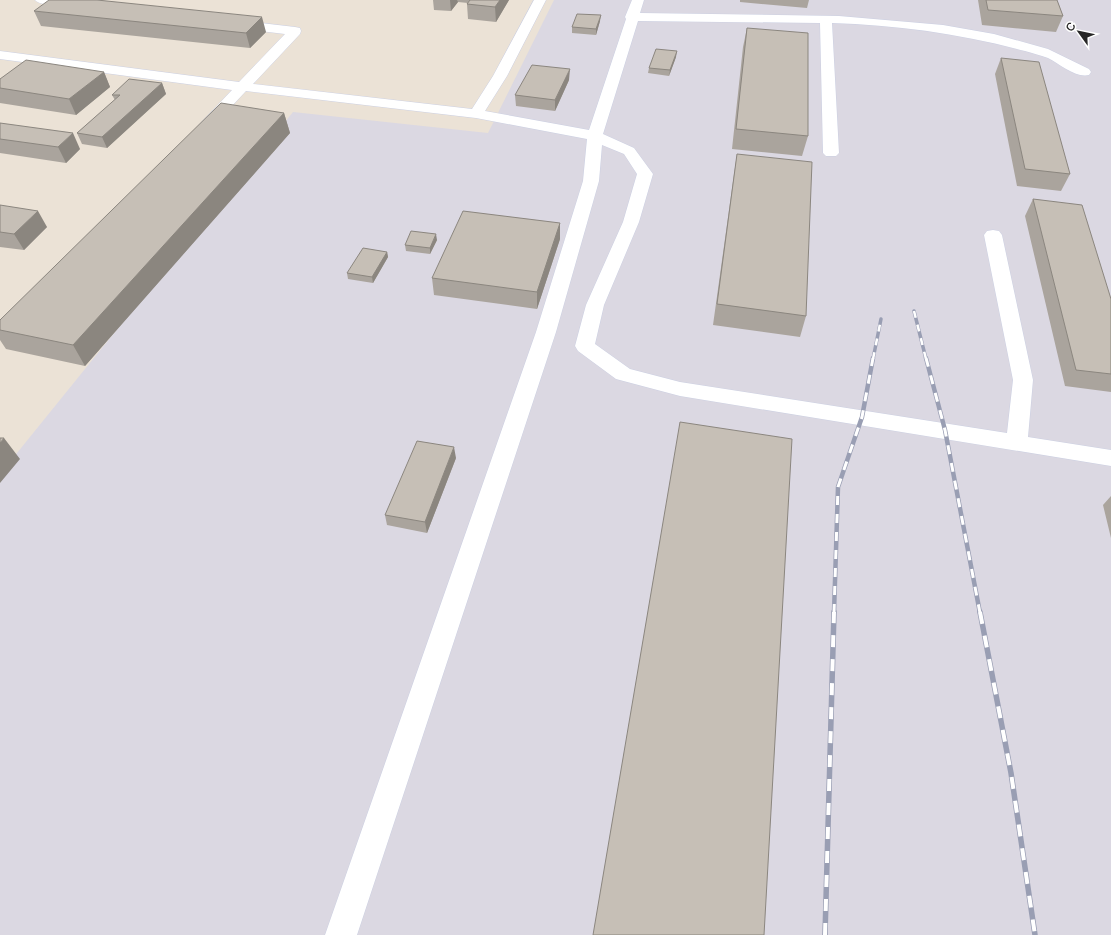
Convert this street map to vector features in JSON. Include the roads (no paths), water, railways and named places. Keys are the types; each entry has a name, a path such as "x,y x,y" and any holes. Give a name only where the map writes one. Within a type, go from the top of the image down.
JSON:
{"street":[{"path":"41,0 89,6"},
{"path":"476,114 500,76 540,0"},
{"path":"341,935 546,332 591,181 595,136 635,8 926,25 997,39 1045,52 1084,72"},
{"path":"826,20 831,153"},
{"path":"194,138 244,87 295,31 224,22"},
{"path":"0,55 244,87 476,114 595,136 629,151 645,174 631,222 595,305 585,346 622,374 680,389 1111,458"},
{"path":"993,235 1023,380 1017,442"}],"railway":[{"path":"914,311 926,359"},
{"path":"873,359 881,319"},
{"path":"834,613 838,487 862,417 873,358"},
{"path":"926,358 945,430 980,613"},
{"path":"825,935 834,612"},
{"path":"980,612 1011,773 1035,935"}]}
